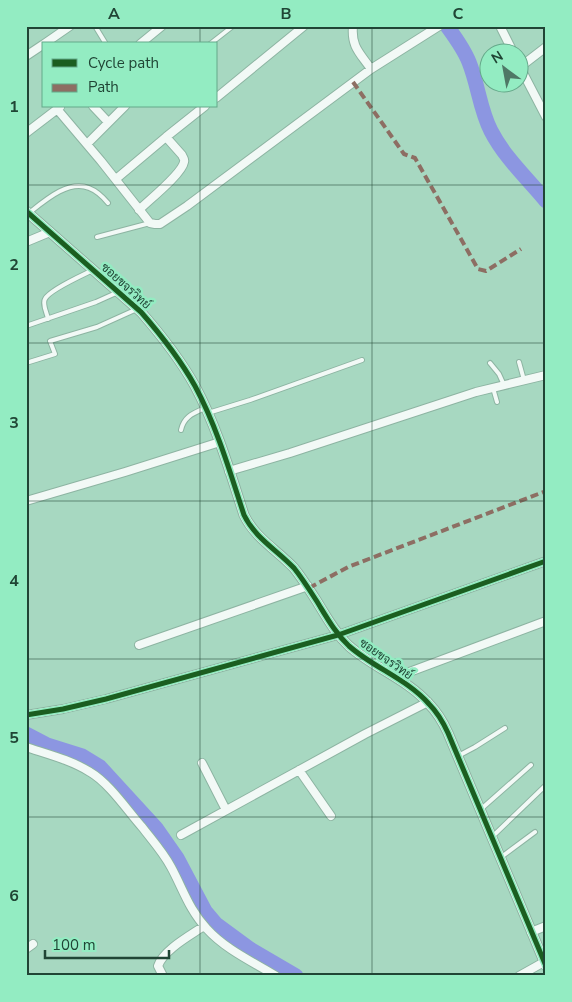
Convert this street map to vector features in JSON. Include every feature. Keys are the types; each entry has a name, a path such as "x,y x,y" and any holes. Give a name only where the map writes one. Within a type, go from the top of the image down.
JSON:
{"street":[{"path":"47,42 70,26"},
{"path":"149,41 162,26"},
{"path":"218,96 304,26"},
{"path":"353,26 352,37 356,48 371,69"},
{"path":"26,133 58,108 150,223 160,224 371,69 439,26"},
{"path":"500,26 508,42"},
{"path":"26,56 42,45"},
{"path":"530,59 546,47"},
{"path":"530,86 546,117"},
{"path":"95,108 108,122"},
{"path":"87,144 123,108"},
{"path":"116,179 202,108"},
{"path":"139,210 176,176 184,163 182,155 166,137"},
{"name":"ซอยขจรวิทย์","path":"29,216 94,270 158,331 195,386 220,442 248,524 294,568 308,586 338,635 362,656 396,677 428,702 442,720 545,964"},
{"path":"26,242 50,232"},
{"path":"230,471 467,395 546,375"},
{"path":"26,501 220,442"},
{"path":"26,715 106,699 338,635 546,561"},
{"path":"139,645 308,586"},
{"path":"396,677 546,622"},
{"path":"181,835 365,734 428,702"},
{"path":"26,747 78,765 93,773 119,799 163,854 172,868 190,907 204,926 224,944 276,976"},
{"path":"202,763 226,810"},
{"path":"299,770 331,816"},
{"path":"164,976 158,966 160,960 204,926"},
{"path":"531,932 546,926"},
{"path":"519,976 545,964"}],"lane":[{"path":"95,26 105,42"},
{"path":"212,42 232,26"},
{"path":"29,216 55,194 73,186 89,188 108,203"},
{"path":"97,237 150,223"},
{"path":"48,318 44,302 45,298 63,285 94,270"},
{"path":"26,326 96,302 118,292"},
{"path":"26,363 55,354 50,341 97,327 137,309"},
{"path":"181,430 183,423 191,414 250,400 362,360"},
{"path":"519,362 524,380"},
{"path":"490,363 499,374 504,385"},
{"path":"493,388 497,402"},
{"path":"458,756 505,728"},
{"path":"480,810 531,765"},
{"path":"491,837 546,785"},
{"path":"500,858 535,832"}],"waterway":[{"path":"447,26 469,62 484,114 491,131 510,159 546,201"},
{"path":"542,196 546,191"},
{"path":"26,734 47,745 82,756 100,767 156,828 177,858 205,911 216,924 250,949 296,976"}],"marked path":[{"path":"353,82 404,154 415,158 478,269 486,271 521,249"},
{"path":"309,588 348,567 546,491"}],"cycle path":[{"path":"26,211 141,312 156,329 183,366 203,402 244,515 254,530 294,568 339,636 359,654 411,687 432,707 442,721 546,966"},
{"path":"26,715 106,699 338,635 546,561"}]}
